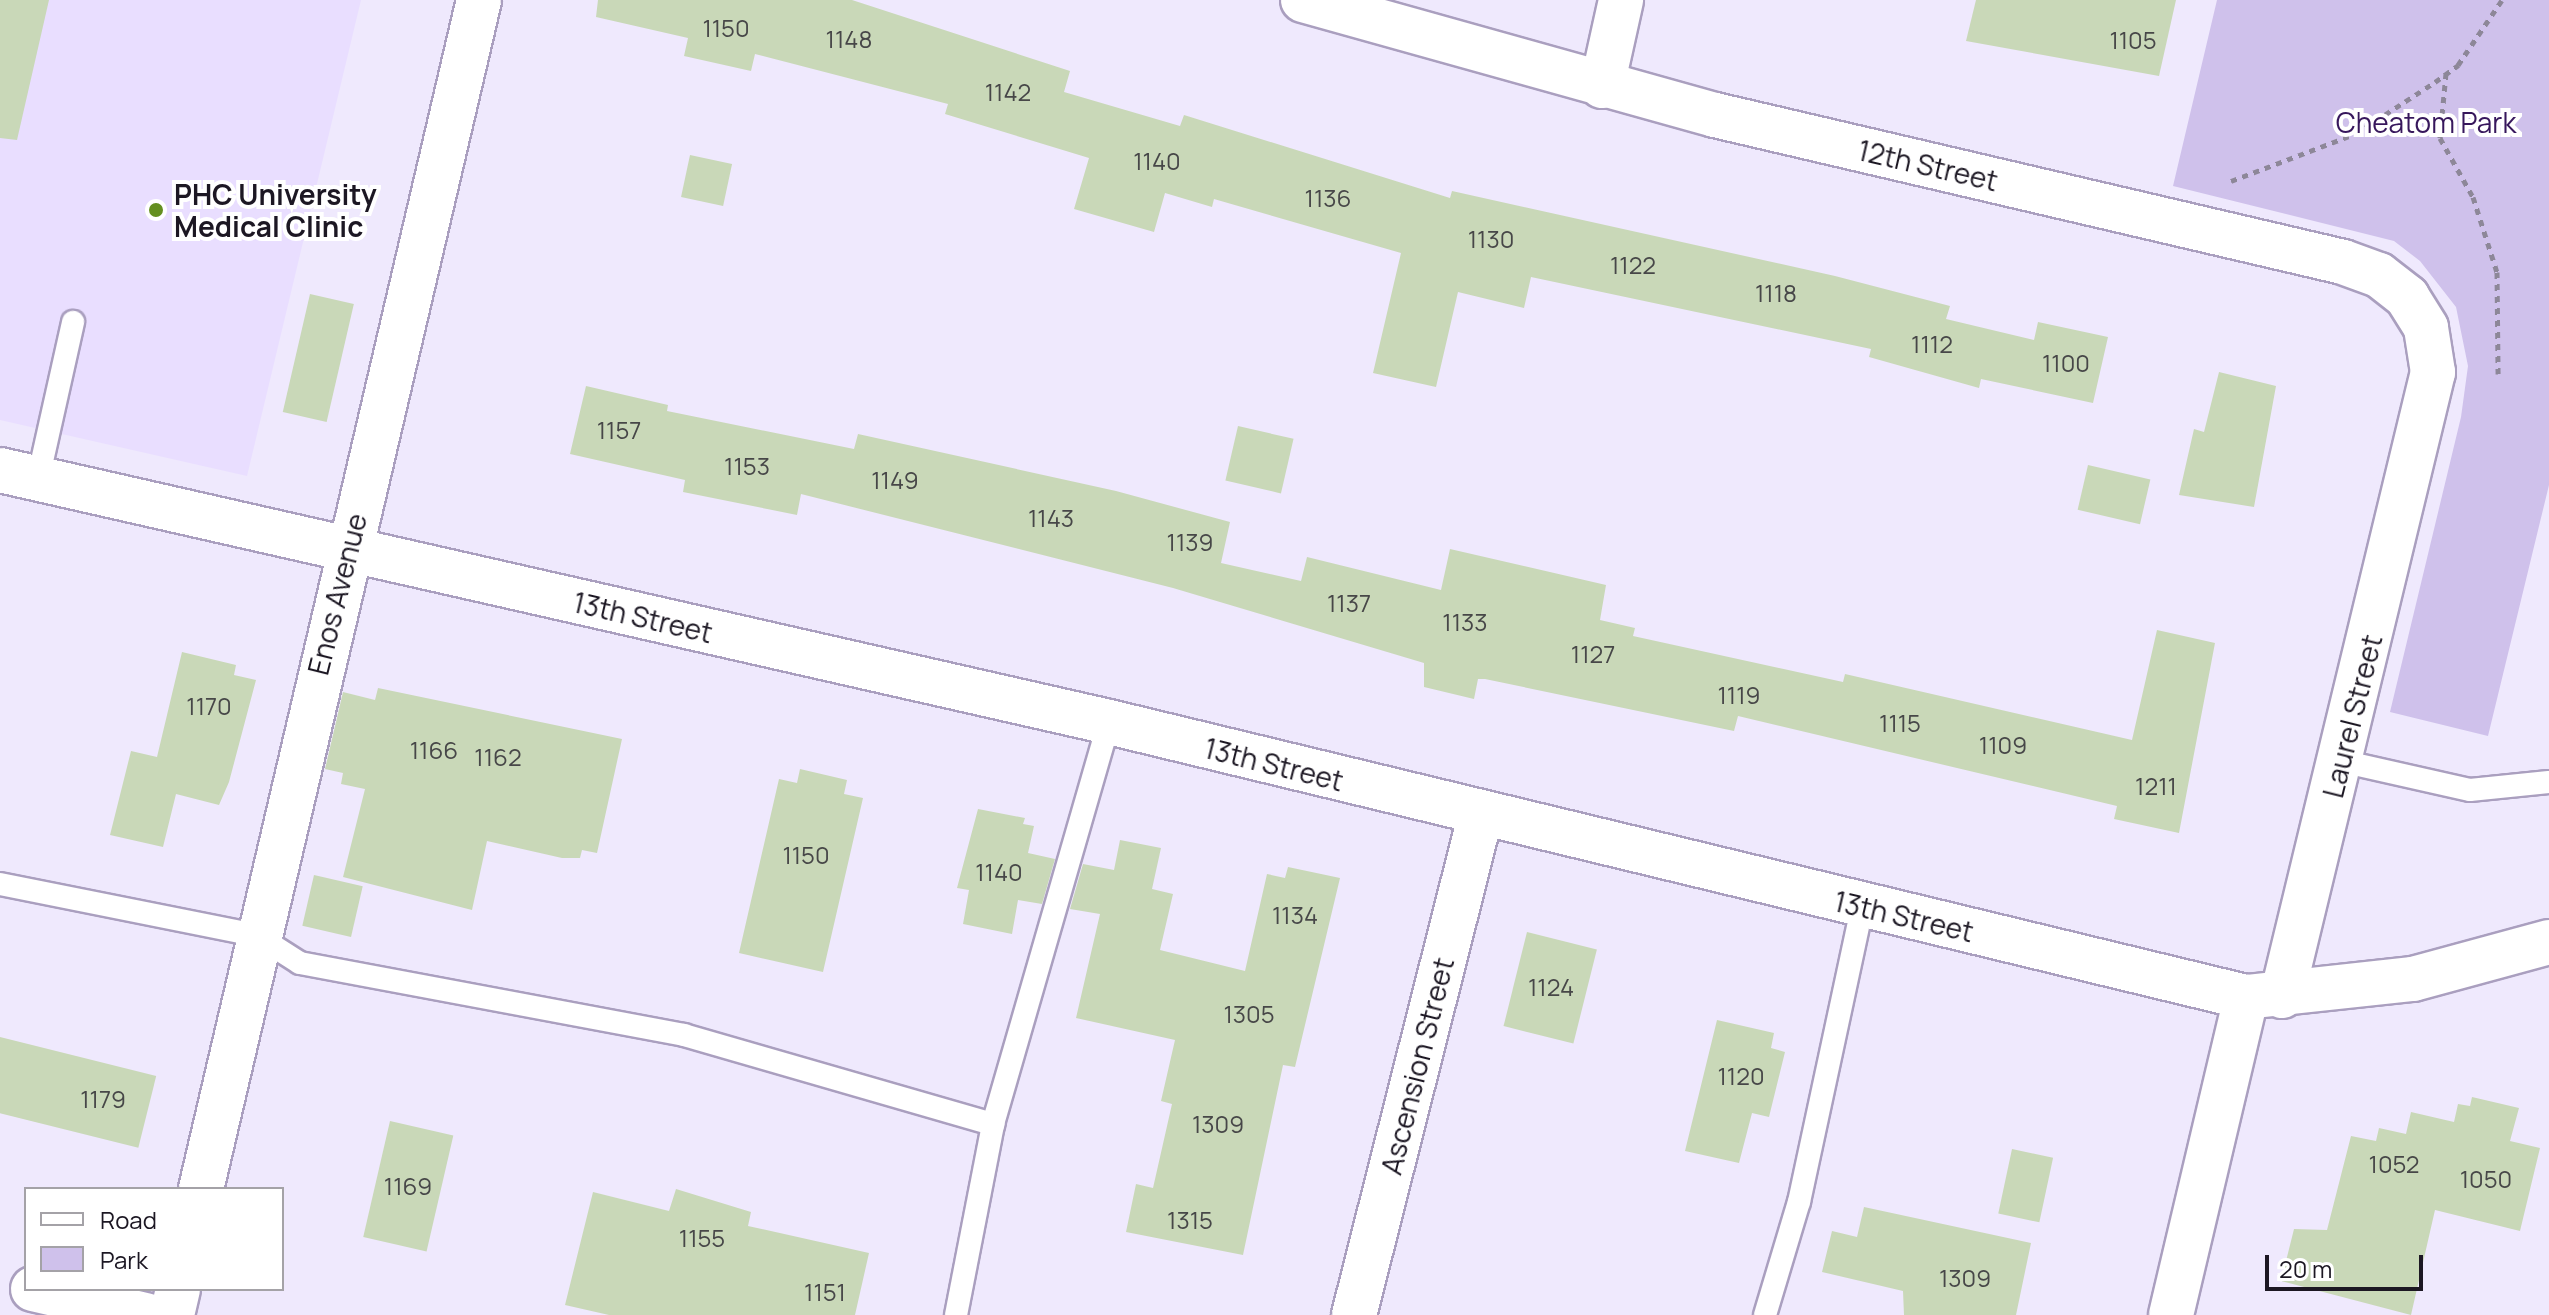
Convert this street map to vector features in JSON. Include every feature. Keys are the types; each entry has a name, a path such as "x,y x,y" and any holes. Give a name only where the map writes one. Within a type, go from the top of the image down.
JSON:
{"street":[{"name":"Enos Avenue","path":"201,1187 256,935 479,0"},
{"name":"12th Street","path":"1303,0 1602,86 2379,275 2407,297 2426,328 2433,372 2420,436"},
{"path":"1602,86 1621,0"},
{"name":"Laurel Street","path":"2171,1315 2264,996 2341,761 2420,436"},
{"name":"13th Street","path":"19,474 348,552 1109,722 1480,817 1862,907 2264,996 2413,979 2549,942"},
{"name":"Ascension Street","path":"1354,1315 1480,817"},
{"path":"0,1281 24,1287"},
{"path":"42,1291 146,1315"},
{"path":"172,1315 178,1291"}],"lane":[{"path":"19,474 73,322"},
{"path":"956,1315 993,1124 1109,722"},
{"path":"2341,761 2470,790 2549,782"},
{"path":"0,884 256,935 300,963 684,1035 993,1124"},
{"path":"1765,1315 1799,1202 1862,907"}],"path":[{"path":"2231,181 2355,134 2446,73 2502,0"},
{"path":"2446,73 2440,138 2473,197 2497,272 2498,374"}],"shaded area":[{"name":"PHC University Medical Clinic","path":"0,0 361,0 247,476 0,420"}],"green space":[{"name":"Cheatom Park","path":"2217,0 2549,0 2549,485 2488,736 2390,712 2461,417 2468,366 2456,307 2420,261 2394,241 2173,186"}],"building":[{"path":"0,0 49,0 17,140 0,138"},
{"path":"598,0 852,0 1070,71 1064,92 1180,126 1184,115 1450,198 1452,191 1835,276 1950,306 1946,319 2034,340 2038,322 2108,337 2093,403 1981,379 1979,388 1869,357 1871,349 1531,277 1524,308 1458,292 1436,387 1373,373 1401,253 1214,199 1212,207 1165,193 1154,232 1074,209 1089,158 945,114 948,104 755,54 751,71 684,56 688,38 596,17"},
{"path":"1976,0 2176,0 2159,76 1966,41"},
{"path":"690,155 732,164 723,206 681,197"},
{"path":"310,294 354,304 327,422 283,412"},
{"path":"2219,372 2276,386 2254,507 2179,495 2194,429 2204,432"},
{"path":"586,386 668,405 667,411 854,449 858,434 1116,491 1230,522 1221,563 1301,581 1307,557 1441,590 1450,549 1606,585 1600,620 1635,628 1633,636 1843,682 1845,674 2132,740 2157,630 2215,643 2179,833 2114,819 2117,806 1738,716 1734,731 1485,679 1478,679 1474,699 1424,687 1424,663 1173,588 801,494 797,515 683,492 685,480 570,454"},
{"path":"1238,426 1294,439 1281,493 1225,481"},
{"path":"2088,465 2150,479 2140,524 2078,510"},
{"path":"182,652 236,665 234,675 256,680 229,782 219,805 176,794 163,847 110,835 131,751 157,757"},
{"path":"378,688 622,739 597,853 582,850 580,858 562,858 487,841 472,910 343,877 365,789 341,784 343,773 325,769 343,692 375,700"},
{"path":"800,769 847,780 844,794 863,798 823,972 739,953 779,779 797,783"},
{"path":"978,809 1025,818 1023,824 1034,826 1028,853 1055,859 1042,904 1018,900 1012,934 963,924 969,890 957,888"},
{"path":"1120,840 1161,848 1152,889 1173,894 1160,950 1245,971 1267,874 1285,878 1288,867 1340,878 1295,1067 1283,1065 1243,1255 1126,1232 1136,1184 1153,1188 1172,1104 1161,1101 1175,1040 1076,1018 1100,914 1070,909 1083,864 1114,870"},
{"path":"314,875 363,886 351,937 302,926"},
{"path":"1527,932 1597,949 1573,1044 1504,1026"},
{"path":"1717,1020 1774,1033 1771,1048 1785,1052 1769,1117 1752,1113 1739,1163 1685,1151"},
{"path":"0,1037 156,1076 138,1148 0,1113"},
{"path":"2472,1097 2519,1108 2510,1141 2540,1148 2520,1231 2435,1210 2411,1315 2281,1281 2294,1229 2327,1230 2351,1136 2376,1141 2379,1128 2406,1134 2411,1112 2454,1122 2458,1104 2470,1106"},
{"path":"390,1121 453,1136 427,1252 363,1237"},
{"path":"2012,1149 2053,1158 2039,1222 1998,1214"},
{"path":"676,1189 751,1212 748,1226 869,1253 855,1315 609,1315 565,1305 593,1192 669,1211"},
{"path":"1864,1207 2031,1243 2016,1315 1904,1315 1903,1291 1822,1272 1832,1231 1857,1237"}],"place":[{"name":"PHC University Medical Clinic","path":"156,210"}]}
